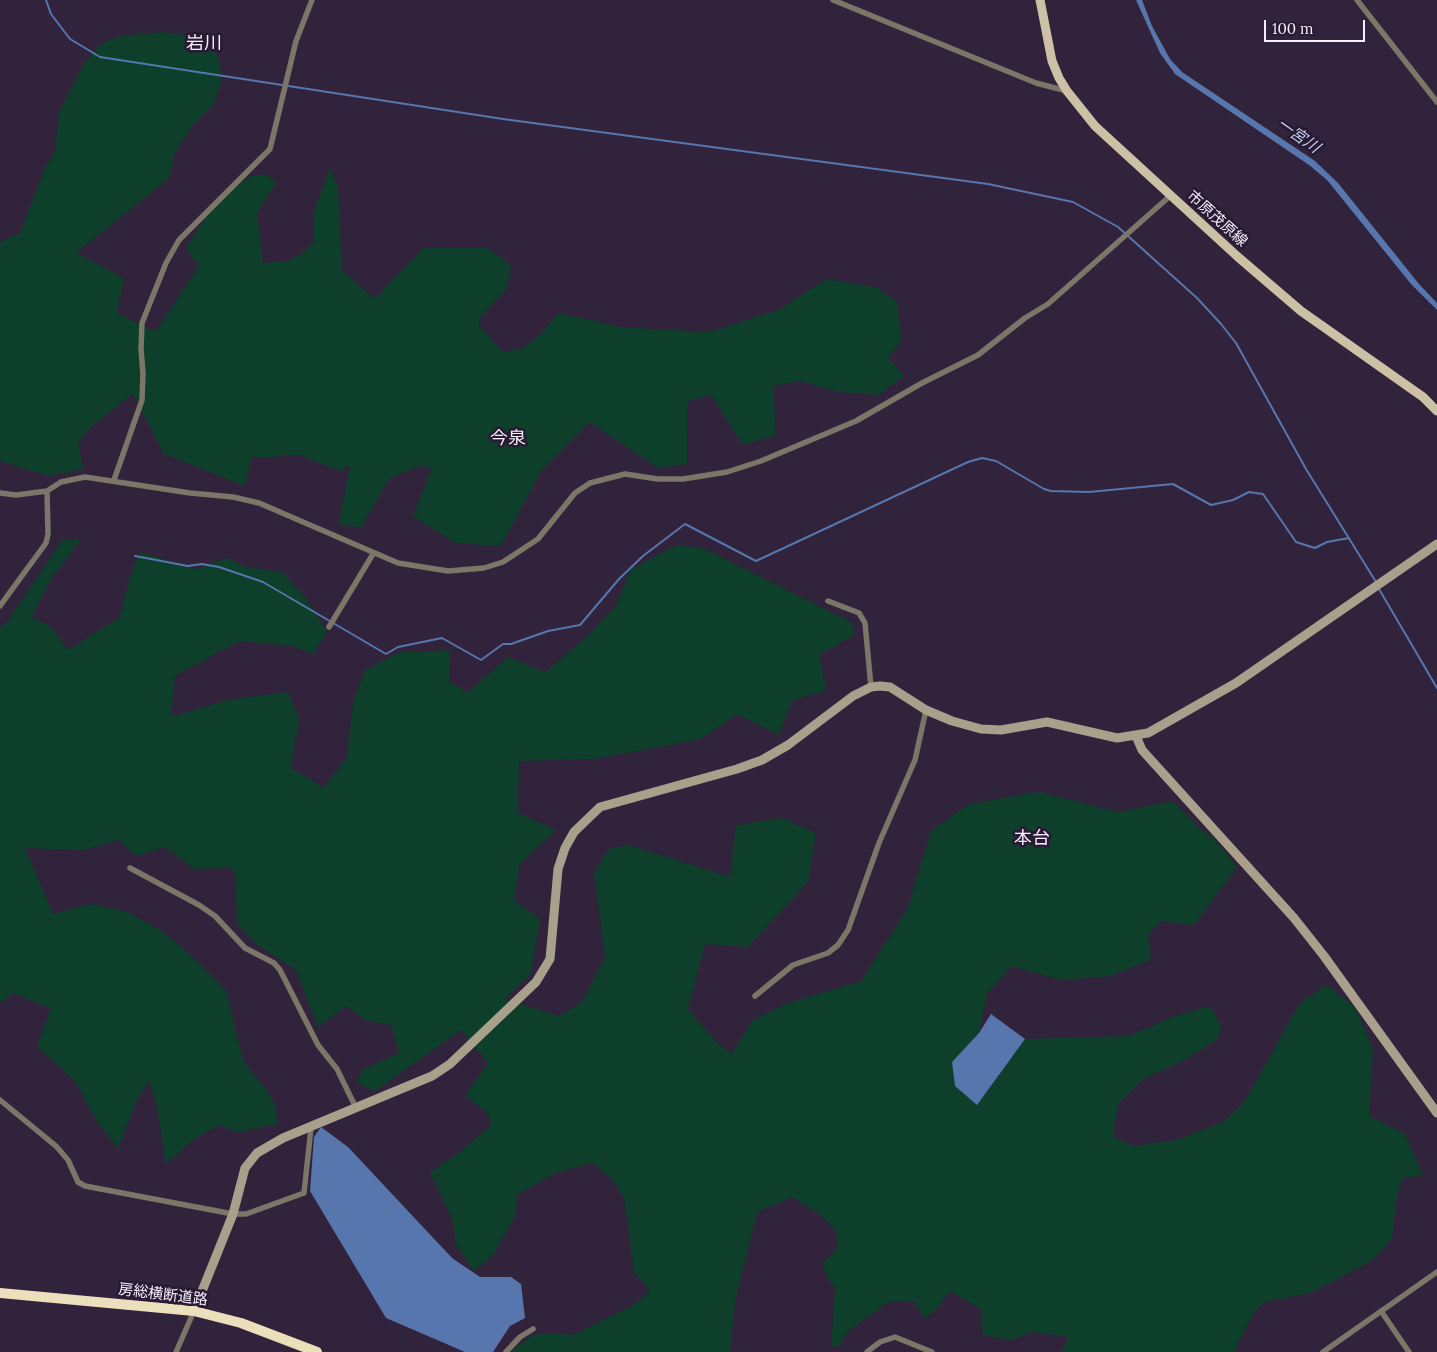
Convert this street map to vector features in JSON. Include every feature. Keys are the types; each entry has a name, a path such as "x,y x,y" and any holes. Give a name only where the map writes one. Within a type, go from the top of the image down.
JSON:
{"highway":[{"name":"房総横断道路","path":"0,1293 194,1312 241,1323 317,1352"}],"main road":[{"name":"市原茂原線","path":"1040,0 1052,61 1067,91 1095,126 1170,196 1302,311 1424,397 1437,411"}],"street":[{"path":"114,480 142,400 143,374 140,349 142,323 166,263 179,240 270,149 296,40 312,0"},
{"path":"833,0 1036,84 1067,91"},
{"path":"1357,0 1437,102"},
{"path":"0,493 16,494 47,491 61,482 85,477 233,497 259,504 373,554 425,569 460,571 484,568 503,562 538,539 575,494 590,483 625,474 658,479 683,479 727,472 760,462 833,432 978,355 1048,304 1170,196"},
{"path":"0,606 46,543 48,534 47,491"},
{"path":"176,1352 233,1214 245,1168 257,1153 283,1138 311,1128 432,1076 450,1064 536,982 550,959 558,869 565,848 574,832 600,807 738,769 762,760 788,745 853,696 870,687 890,687 926,710 952,722 981,729 1001,730 1047,722 1117,738 1148,733 1221,693 1386,582 1437,544"},
{"path":"329,627 373,554"},
{"path":"828,601 859,613 865,624 870,687"},
{"path":"755,996 793,965 828,953 838,945 848,930 879,843 915,760 926,710"},
{"path":"1136,736 1142,750 1312,940 1437,1113"},
{"path":"130,868 215,916 245,948 274,963 280,970 318,1045 337,1069 356,1108"},
{"path":"0,1100 56,1146 68,1160 78,1182 85,1186 233,1214 246,1214 304,1193 311,1128"},
{"path":"1323,1352 1437,1272"},
{"path":"1381,1311 1409,1352"},
{"path":"506,1352 520,1337 533,1329"},
{"path":"867,1352 880,1342 895,1337 932,1352"}],"green space":[{"path":"164,32 194,36 211,46 220,61 221,82 213,105 192,126 175,153 168,179 76,253 124,278 117,313 155,332 199,266 186,248 216,201 251,176 266,174 276,183 257,212 263,263 287,261 306,251 314,241 313,214 330,168 338,187 342,270 372,297 377,296 424,248 488,248 511,265 507,288 479,319 479,326 503,352 523,348 541,334 558,313 621,327 710,332 778,310 827,279 878,288 897,302 902,340 888,357 904,376 879,395 839,392 800,381 773,386 776,435 743,445 711,395 688,401 687,464 658,468 589,422 541,471 501,546 455,543 413,516 432,468 420,466 389,478 361,528 339,524 350,465 340,471 300,455 251,458 245,486 164,454 133,394 94,424 78,442 83,469 49,476 0,461 0,242 20,233 45,168 55,152 59,112 85,62 101,44 119,36"},
{"path":"81,539 49,582 32,617 51,627 68,650 119,618 132,571 140,552 197,569 227,558 246,567 282,572 302,593 327,632 313,654 293,646 239,641 175,676 171,717 227,700 288,692 299,719 291,768 324,788 347,757 353,703 365,670 400,652 450,650 449,682 468,692 508,657 545,672 583,640 615,607 631,569 677,545 703,548 853,623 854,635 819,655 826,690 792,701 779,735 737,714 701,739 594,759 519,761 518,813 556,830 520,864 514,900 540,919 530,975 504,999 559,1016 582,1002 605,957 594,874 609,849 629,845 730,877 736,825 782,818 816,833 808,882 748,947 705,944 688,1009 715,1041 731,1054 753,1020 785,1004 861,981 907,910 931,831 969,804 1039,792 1118,812 1173,801 1199,828 1214,838 1237,867 1194,925 1160,921 1148,935 1151,960 1110,976 1061,980 1012,966 987,994 979,1033 952,1062 977,1105 1025,1039 1128,1036 1176,1016 1208,1006 1214,1012 1221,1027 1217,1040 1181,1062 1146,1077 1118,1104 1113,1136 1133,1146 1177,1140 1225,1121 1246,1099 1300,1003 1326,985 1355,1007 1373,1048 1369,1116 1405,1134 1423,1175 1402,1178 1396,1202 1392,1239 1371,1261 1311,1293 1264,1302 1253,1314 1234,1352 1062,1352 1068,1337 1031,1332 1013,1340 983,1335 981,1309 950,1291 936,1310 925,1318 914,1302 890,1301 848,1331 838,1347 831,1345 835,1289 826,1275 823,1263 838,1247 836,1231 822,1216 792,1197 757,1212 735,1302 730,1352 511,1352 532,1335 552,1333 573,1335 633,1305 650,1291 634,1272 624,1198 613,1180 593,1163 558,1172 518,1194 514,1219 493,1255 474,1271 456,1245 453,1221 430,1172 455,1156 490,1126 488,1113 465,1096 488,1063 461,1030 375,1091 357,1083 362,1070 399,1053 391,1025 367,1021 346,1006 318,1027 296,970 256,944 237,924 235,874 230,868 194,869 164,847 136,856 119,840 83,850 25,848 53,914 90,904 128,912 162,931 195,959 226,990 243,1060 272,1098 276,1110 277,1124 237,1132 219,1125 197,1137 166,1164 157,1107 149,1081 136,1102 118,1149 96,1120 75,1081 37,1046 51,1008 13,993 0,1004 0,628 8,621 62,540"}],"water":[{"name":"一宮川","path":"1136,0 1142,0 1152,26 1170,59 1182,72 1315,161 1338,183 1419,284 1437,303 1437,310 1411,284 1327,180 1309,165 1175,74 1160,53"},
{"path":"991,1014 1025,1039 977,1105 955,1086 952,1062 979,1033"},
{"path":"321,1127 348,1147 452,1258 480,1277 511,1277 521,1284 525,1318 510,1326 493,1352 465,1352 386,1318 310,1191 314,1137"}],"waterway":[{"path":"46,0 51,14 70,39 100,57 503,119 988,184 1073,202 1118,227 1197,298 1221,324 1236,343 1306,469 1376,582"},
{"path":"135,556 188,566 202,564 219,567 263,582 386,654 398,647 442,638 481,660 503,644 511,644 548,631 580,625 619,579 643,556 685,524 756,561 968,462 982,458 996,461 1044,489 1051,491 1089,492 1173,484 1211,505 1233,500 1249,492 1263,494 1296,542 1315,548 1327,542 1349,538"},
{"path":"1379,589 1437,688"}],"district":[{"name":"岩川","path":"204,44"},
{"name":"今泉","path":"508,439"},
{"name":"本台","path":"1032,839"}]}
